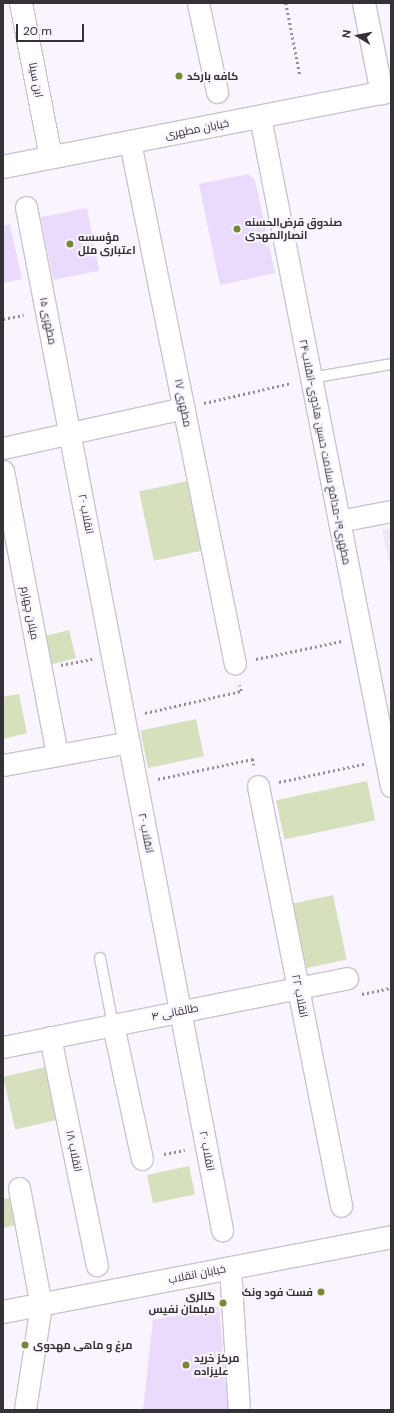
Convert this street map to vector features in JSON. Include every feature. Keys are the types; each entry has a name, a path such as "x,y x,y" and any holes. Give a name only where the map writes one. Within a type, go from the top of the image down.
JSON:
{"main road":[{"name":"ابن سینا","path":"21,3 51,157"},
{"path":"364,3 387,92"},
{"name":"خیابان مطهری","path":"3,167 387,92"},
{"name":"خیابان انقلاب","path":"3,1312 391,1237"}],"street":[{"path":"198,3 217,92"},
{"name":"مطهری۱۹-مدافع سلامت حسین هادوی-انقلاب۲۴","path":"260,117 362,637 386,734 386,759 391,786"},
{"name":"مطهری ۱۷","path":"130,142 235,664"},
{"name":"مطهری ۱۵","path":"26,207 70,435"},
{"path":"3,448 70,435 184,408"},
{"name":"انقلاب ۲۰","path":"70,435 222,1230"},
{"name":"میلان چهارم","path":"3,472 57,754"},
{"path":"339,521 391,510"},
{"path":"3,765 129,742"},
{"name":"انقلاب ۲۲","path":"258,786 341,1206"},
{"name":"طالقانی ۴","path":"3,1046 347,978"},
{"path":"113,1025 142,1159"},
{"name":"انقلاب ۱۸","path":"50,1037 97,1265"},
{"path":"19,1188 41,1304 25,1410"},
{"path":"230,1268 239,1410"}],"lane":[{"path":"311,378 391,364"},
{"path":"100,958 113,1025"}],"path":[{"path":"286,3 300,75"},
{"path":"184,408 311,378"},
{"path":"124,717 241,691 235,664 362,637"},
{"path":"41,669 113,655"},
{"path":"137,784 253,759 258,786 386,759"},
{"path":"142,1159 206,1146"}],"shaded area":[{"path":"391,528 391,571 382,530"}],"green space":[{"path":"188,481 203,550 154,561 139,491"},
{"path":"69,630 76,658 50,665 43,637"},
{"path":"19,694 27,733 3,739 3,697"},
{"path":"196,719 204,756 148,768 140,731"},
{"path":"367,781 375,820 284,839 276,800"},
{"path":"333,895 347,960 305,968 291,904"},
{"path":"46,1067 58,1120 15,1130 3,1077"},
{"path":"189,1166 195,1194 153,1203 147,1175"},
{"path":"12,1198 17,1225 3,1228 3,1199"}],"building":[{"name":"صندوق قرض‌الحسنه انصارالمهدی","path":"248,174 255,180 275,273 220,285 199,184"},
{"name":"مؤسسه اعتباری ملل","path":"87,208 99,271 53,280 41,217"},
{"path":"10,224 22,279 3,283 3,226"},
{"name":"مرکز خرید علیزاده","path":"219,1307 228,1410 143,1410 153,1320"}],"place":[{"name":"کافه بارکد","path":"179,76"},
{"name":"صندوق قرض‌الحسنه انصارالمهدی","path":"237,229"},
{"name":"مؤسسه اعتباری ملل","path":"70,244"},
{"name":"فست فود ونک","path":"321,1292"},
{"name":"گالری مبلمان نفیس","path":"223,1303"},
{"name":"مرغ و ماهی مهدوی","path":"25,1345"},
{"name":"مرکز خرید علیزاده","path":"186,1365"}]}
